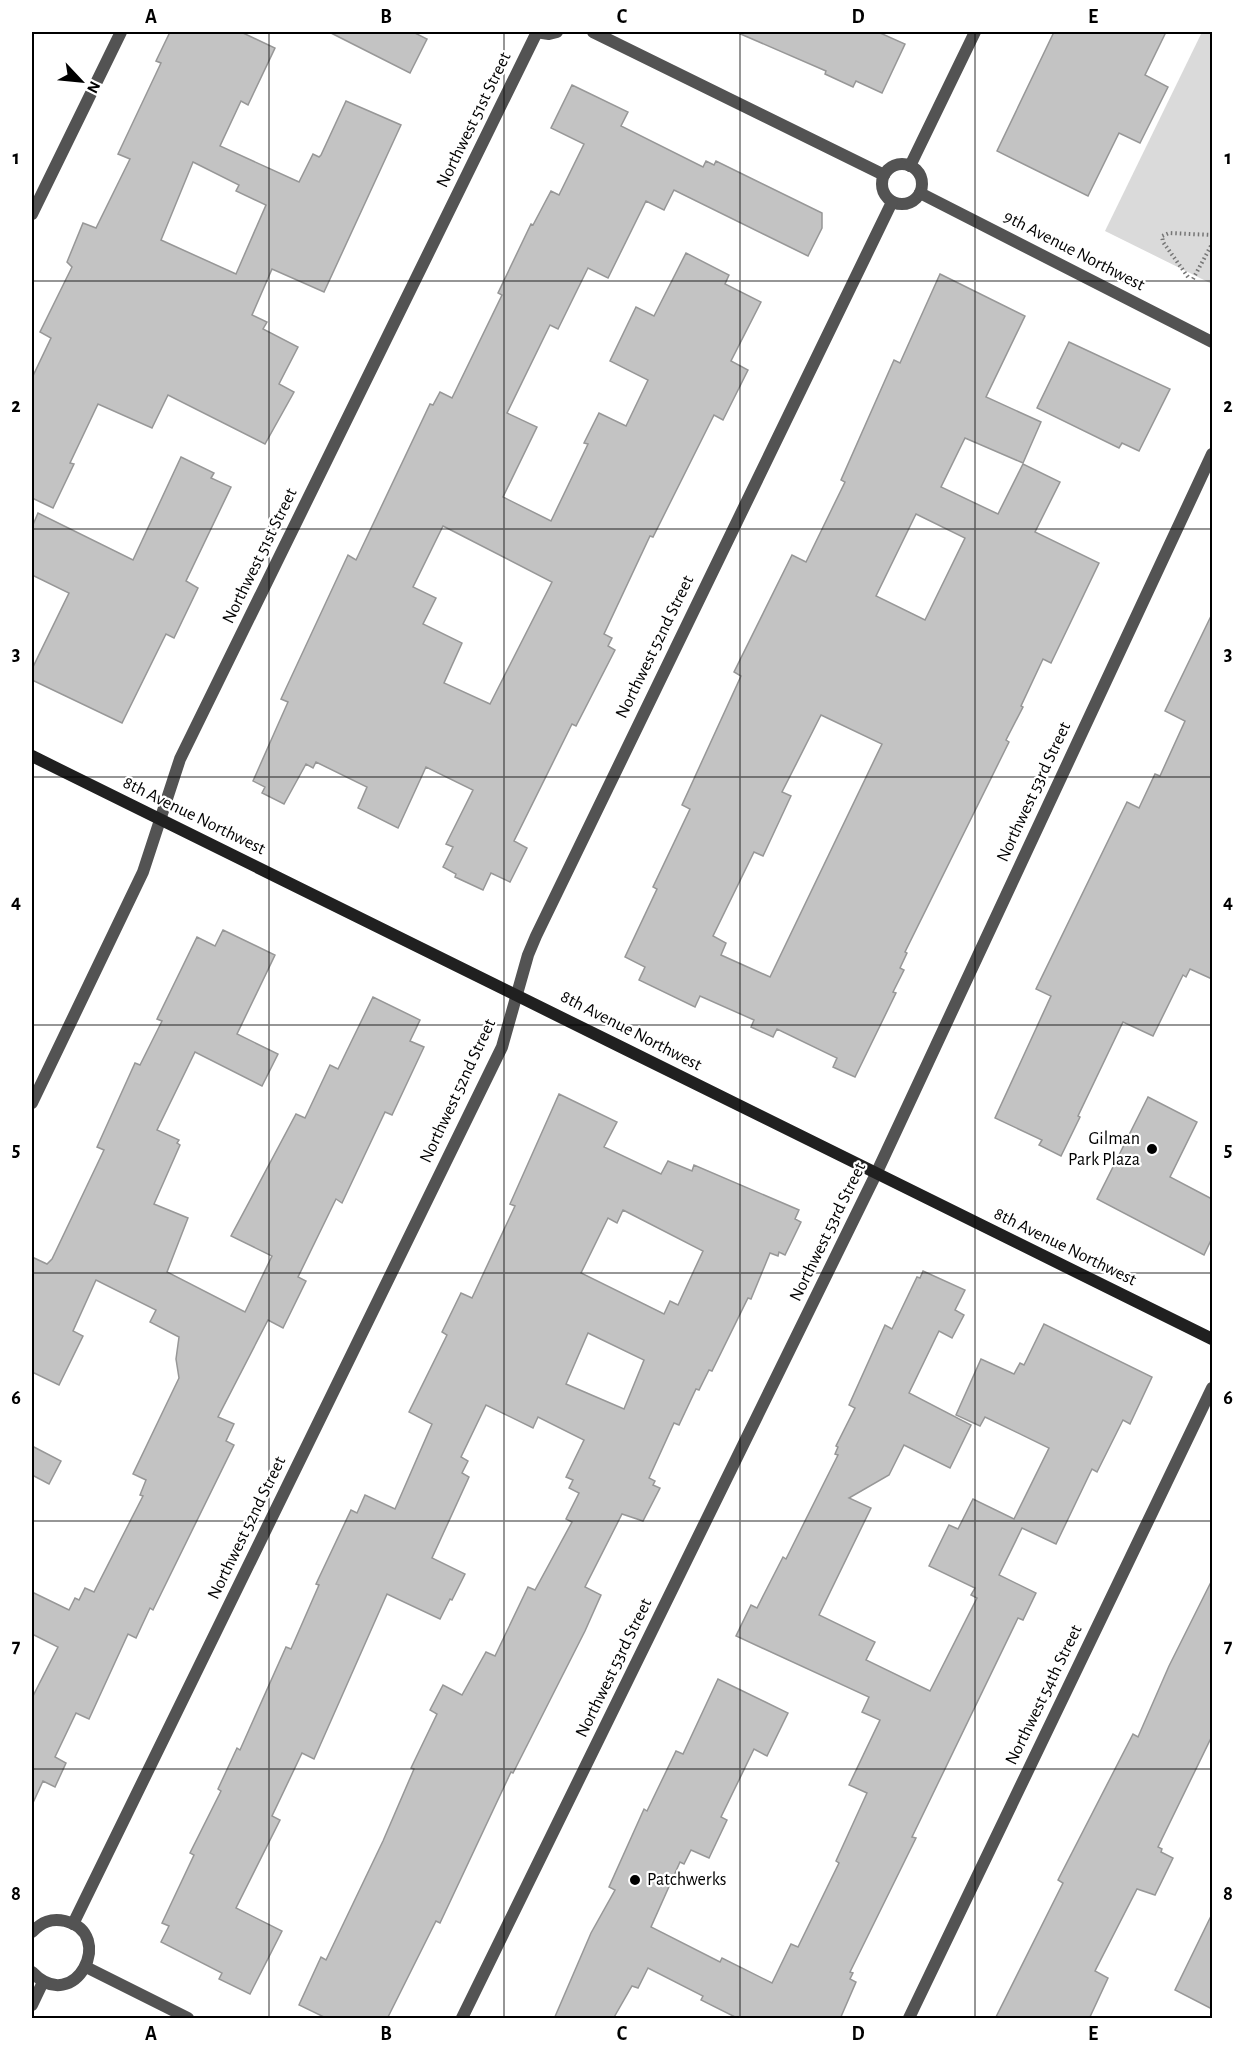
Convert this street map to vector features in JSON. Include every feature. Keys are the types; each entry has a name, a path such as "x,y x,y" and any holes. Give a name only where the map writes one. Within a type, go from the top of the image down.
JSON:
{"main road":[{"name":"8th Avenue Northwest","path":"32,756 518,994 1212,1340"}],"street":[{"path":"32,214 121,32"},
{"path":"537,32 549,34 557,32"},
{"name":"Northwest 51st Street","path":"32,1103 144,872 180,759 537,32"},
{"path":"593,32 884,175"},
{"path":"910,166 975,32"},
{"path":"895,165 910,166 922,179 920,193 912,202 905,204 892,202 883,192 884,175 895,165"},
{"name":"9th Avenue Northwest","path":"920,193 1212,342"},
{"name":"Northwest 52nd Street","path":"73,1924 502,1047 528,955 536,936 892,202"},
{"name":"Northwest 53rd Street","path":"462,2019 876,1174 1212,454"},
{"name":"Northwest 54th Street","path":"909,2019 1212,1388"},
{"path":"32,1932 49,1920 59,1920 73,1924 85,1935 89,1945 86,1967 70,1982 60,1985 43,1982 32,1972"},
{"path":"86,1967 188,2019"},
{"path":"32,2005 43,1982"}],"path":[{"path":"1212,235 1169,233 1162,237 1163,242 1191,278 1212,244"}],"shaded area":[{"path":"1202,32 1212,32 1212,284 1105,231"}],"building":[{"path":"170,32 241,32 275,48 248,105 241,101 220,146 299,182 313,154 319,157 321,155 346,101 401,125 324,292 272,269 252,315 267,322 263,329 298,347 279,384 294,392 265,444 168,395 152,428 98,404 70,463 74,464 53,508 32,498 32,378 51,338 40,332 72,267 67,262 83,223 96,228 130,159 118,154 161,63 156,61","holes":["193,162 239,185 236,191 266,205 236,274 161,240"]},
{"path":"329,32 413,32 427,39 410,73"},
{"path":"736,32 878,32 905,44 882,93 856,81 853,87 825,74 826,71"},
{"path":"1054,32 1166,32 1145,75 1168,87 1140,143 1119,133 1088,196 997,151"},
{"path":"572,85 628,112 621,126 703,167 706,161 714,165 716,161 822,213 822,228 808,256 674,190 664,210 646,201 608,278 588,268 558,329 550,325 507,413 537,427 503,497 551,521 588,444 584,443 599,413 626,426 648,380 610,361 636,307 654,316 686,253 729,275 725,284 761,302 731,361 748,370 723,420 714,415 653,537 650,536 604,634 612,638 608,646 615,650 576,726 572,724 514,841 527,848 510,882 491,873 483,890 455,877 456,874 443,867 453,847 446,844 473,790 426,767 398,828 358,808 367,787 316,762 313,768 306,764 284,804 262,793 265,787 253,781 288,702 281,699 348,555 356,560 430,404 433,405 440,392 452,398 502,295 498,293 531,224 533,225 551,191 559,195 584,144 551,128","holes":["443,526 552,582 490,704 444,683 462,643 423,624 436,598 413,587"]},
{"path":"940,274 1025,316 986,397 1041,422 1023,463 965,438 941,487 998,514 1023,464 1060,482 1035,532 1099,563 1051,663 1043,659 1006,740 1009,742 905,952 907,953 900,968 904,970 893,992 896,993 855,1077 833,1067 837,1058 777,1029 773,1037 751,1027 754,1020 700,996 695,1007 639,980 645,967 625,957 657,889 653,887 690,809 682,805 741,676 734,672 792,555 806,562 845,482 841,480 894,360 900,363","holes":["916,514 965,538 925,620 876,596","821,715 882,744 770,977 721,955 726,943 713,936 754,852 763,856 791,796 782,792"]},
{"path":"1069,342 1170,389 1139,451 1122,443 1119,448 1037,408"},
{"path":"181,457 214,473 211,478 231,487 186,581 198,588 174,638 166,634 122,723 32,680 32,669 69,593 32,575 32,527 38,513 133,560"},
{"path":"1212,614 1212,979 1190,969 1186,977 1183,975 1153,1036 1123,1022 1061,1156 1039,1145 1042,1140 995,1118 1051,996 1036,989 1127,802 1139,808 1155,774 1160,776 1185,721 1165,711"},
{"path":"223,930 275,955 237,1034 278,1054 262,1086 195,1052 157,1130 179,1140 177,1143 180,1145 154,1204 188,1218 167,1272 245,1312 272,1256 231,1236 296,1114 305,1118 330,1065 338,1069 373,997 420,1020 410,1041 424,1047 392,1115 385,1112 342,1203 336,1199 298,1277 306,1281 283,1328 268,1320 218,1417 234,1424 226,1441 234,1445 153,1610 150,1608 136,1638 128,1634 89,1719 76,1713 55,1757 66,1763 55,1787 43,1781 32,1805 32,1698 58,1647 32,1634 32,1592 69,1610 75,1598 79,1600 85,1588 94,1592 143,1496 140,1495 146,1480 133,1474 179,1378 176,1359 179,1337 150,1322 156,1310 96,1280 73,1331 83,1336 59,1385 32,1372 32,1257 47,1264 52,1259 104,1150 97,1147 135,1063 140,1065 162,1021 157,1019 197,937 215,946"},
{"path":"559,1094 617,1122 604,1147 661,1174 668,1161 692,1171 694,1165 799,1210 795,1219 801,1222 785,1255 779,1252 778,1256 770,1253 751,1299 748,1298 712,1371 709,1370 699,1390 696,1389 679,1425 674,1423 649,1478 655,1481 653,1485 660,1488 643,1521 622,1514 585,1587 601,1595 585,1631 513,1773 511,1772 440,1923 436,1921 387,2019 328,2019 299,2005 321,1957 326,1960 383,1841 414,1769 411,1768 437,1714 430,1710 443,1685 462,1695 486,1652 495,1656 528,1587 535,1590 572,1522 566,1519 579,1493 569,1488 573,1480 566,1477 584,1440 538,1417 533,1428 486,1405 461,1457 468,1461 462,1473 469,1477 432,1558 465,1574 452,1600 450,1599 440,1619 387,1594 314,1759 302,1753 272,1816 280,1820 236,1908 282,1931 250,1994 219,1979 222,1973 161,1942 169,1926 162,1923 194,1855 190,1853 221,1791 218,1789 237,1748 240,1750 286,1647 291,1649 319,1585 316,1584 351,1510 357,1513 365,1495 395,1509 432,1424 409,1412 447,1335 442,1332 461,1293 472,1298 515,1206 510,1204","holes":["623,1210 703,1251 678,1305 670,1301 664,1314 581,1273 608,1218 617,1223","588,1333 644,1360 624,1409 566,1384"]},
{"name":"Gilman Park Plaza","path":"1148,1097 1197,1122 1170,1177 1212,1199 1212,1238 1204,1255 1097,1199"},
{"path":"923,1271 965,1290 955,1310 964,1315 952,1338 939,1331 909,1393 971,1425 950,1468 904,1445 889,1475 849,1498 871,1508 819,1615 875,1642 866,1660 930,1691 977,1598 971,1595 975,1588 929,1566 949,1525 958,1529 973,1499 1014,1519 1049,1448 985,1417 980,1426 956,1415 981,1359 1014,1374 1020,1363 1024,1365 1044,1324 1152,1377 1130,1424 1123,1420 1097,1472 1092,1469 1056,1544 1022,1528 999,1575 1036,1593 1023,1620 1018,1618 912,1837 916,1838 850,1972 853,1973 850,1979 856,1982 840,2019 739,2019 701,2000 703,1996 648,1968 638,1988 632,1986 613,2019 554,2019 591,1933 615,1890 609,1887 644,1809 647,1811 676,1751 683,1754 718,1679 788,1713 767,1756 754,1749 721,1817 727,1820 709,1858 691,1850 684,1864 680,1862 651,1927 720,1962 722,1958 772,1983 791,1944 798,1947 839,1863 836,1861 867,1793 849,1785 880,1720 862,1712 869,1697 736,1636 751,1605 757,1608 783,1557 786,1559 838,1455 835,1454 838,1447 836,1446 855,1408 849,1405 885,1325 892,1329 917,1277 920,1278"},
{"path":"32,1446 61,1461 49,1484 32,1475"},
{"path":"1212,1580 1212,1736 1158,1847 1162,1849 1161,1852 1173,1858 1155,1895 1137,1889 1095,1971 1108,1978 1089,2019 995,2019 1063,1883 1058,1880 1133,1734 1138,1737 1169,1666"},
{"path":"1212,1914 1212,2009 1175,1990"}],"place":[{"name":"Gilman Park Plaza","path":"1152,1149"},
{"name":"Patchwerks","path":"635,1880"}]}
